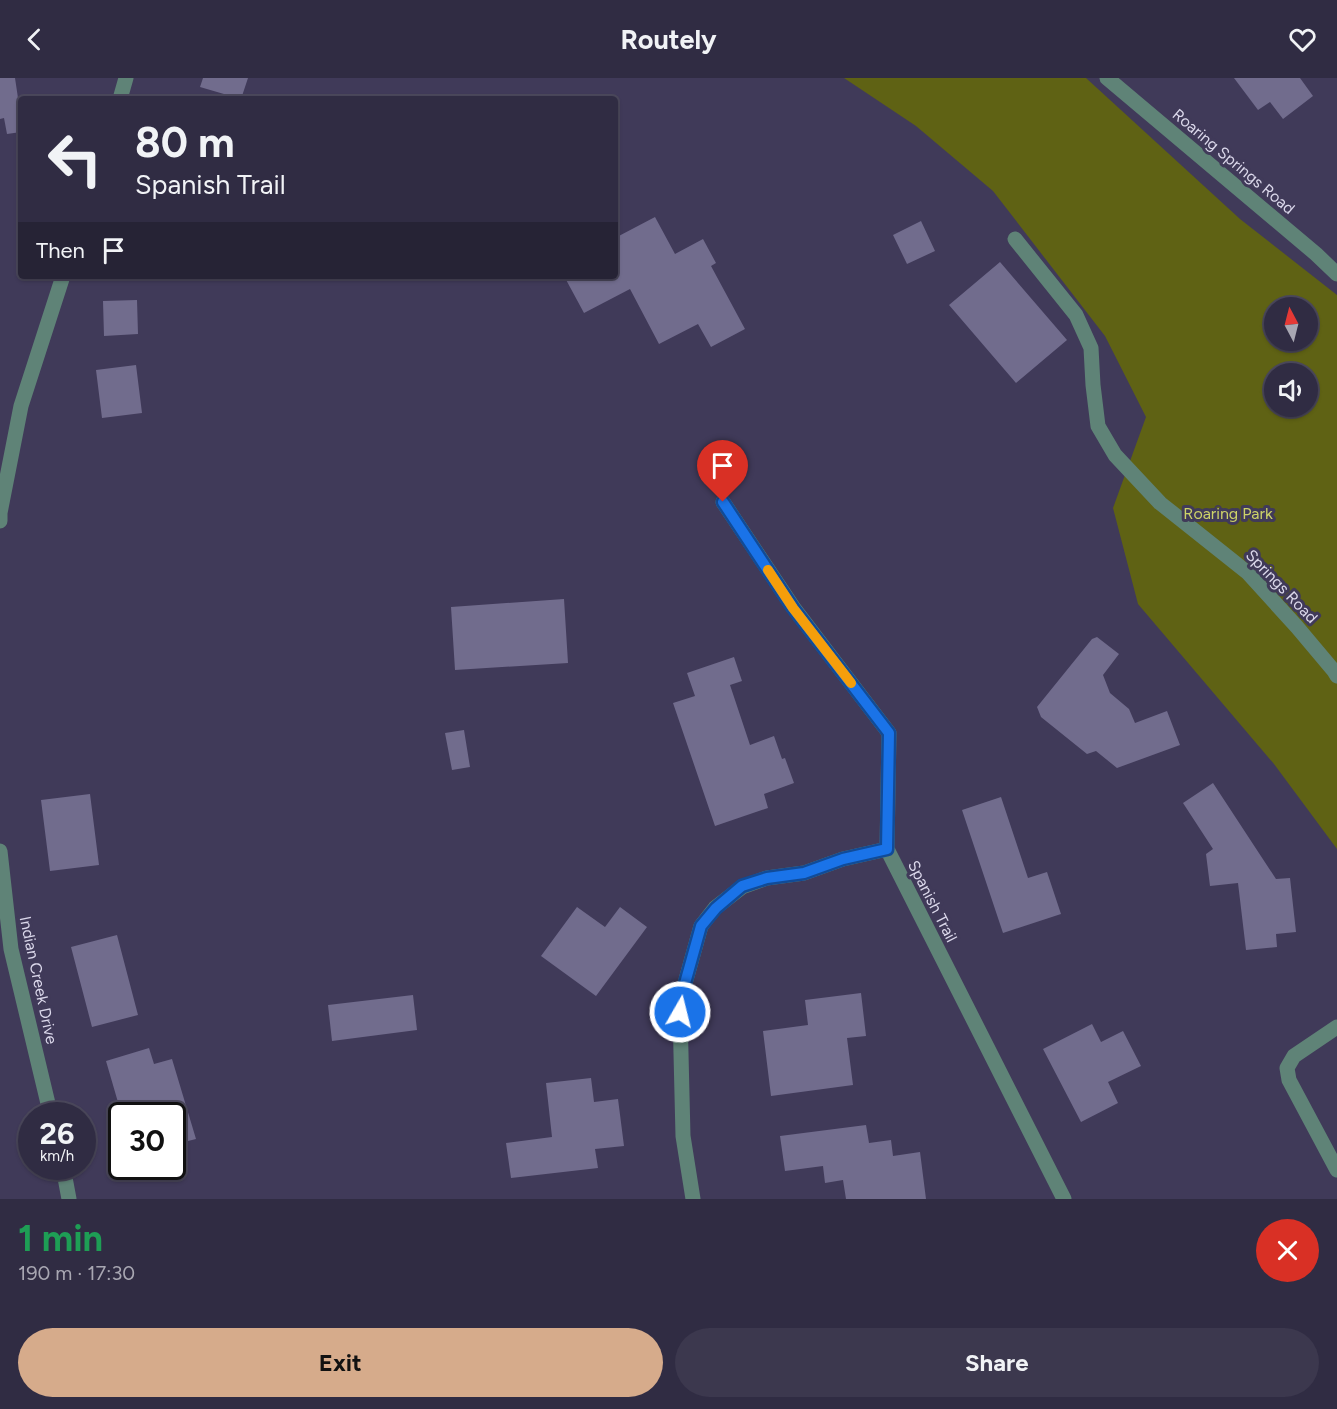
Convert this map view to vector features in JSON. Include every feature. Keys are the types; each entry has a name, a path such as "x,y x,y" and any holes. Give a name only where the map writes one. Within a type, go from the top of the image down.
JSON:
{"street":[{"path":"121,96 126,78"},
{"name":"Roaring Springs Road","path":"1107,78 1337,273"},
{"name":"Springs Road","path":"1014,239 1076,315 1091,348 1098,426 1115,455 1160,503 1248,573 1337,676"},
{"path":"0,521 21,406 62,279"},
{"name":"Spanish Trail","path":"723,502 793,608 889,733 887,849 1064,1199"},
{"path":"693,1199 683,1136 680,1012 682,994 701,926 716,908 742,886 767,878 804,873 843,859 887,849"},
{"name":"Indian Creek Drive","path":"0,851 11,949 48,1102"},
{"path":"1337,1027 1294,1056 1287,1068 1289,1080 1337,1170"},
{"path":"65,1180 69,1199"}],"green space":[{"name":"Roaring Park","path":"844,78 1086,78 1240,219 1337,295 1337,849 1274,764 1138,604 1113,508 1146,417 1105,336 993,191 916,126"}],"building":[{"path":"0,78 15,78 18,98 18,132 7,134 4,118 0,119"},
{"path":"203,78 248,78 242,96 231,96 200,87"},
{"path":"1234,78 1300,78 1313,96 1283,119 1270,102 1258,110"},
{"path":"655,217 675,254 703,239 716,263 711,266 745,329 711,347 698,324 659,344 630,289 584,313 566,279 618,279 618,236"},
{"path":"921,221 935,251 907,264 893,235"},
{"path":"1000,262 1067,340 1016,383 949,305"},
{"path":"137,300 138,334 104,336 103,301"},
{"path":"136,365 142,413 102,418 96,370"},
{"path":"564,599 568,663 455,670 451,607"},
{"path":"1097,637 1119,654 1103,675 1110,693 1129,709 1135,723 1167,711 1180,745 1117,768 1096,751 1087,754 1041,717 1037,707 1092,639"},
{"path":"734,657 742,681 730,685 750,745 774,736 794,783 764,794 768,808 715,826 673,703 695,696 687,673"},
{"path":"464,730 470,767 452,770 445,733"},
{"path":"1213,783 1276,879 1290,878 1296,932 1276,934 1277,947 1246,950 1238,883 1210,886 1206,854 1213,849 1183,803"},
{"path":"90,794 99,865 50,871 41,800"},
{"path":"1001,797 1028,878 1047,872 1061,914 1003,933 962,810"},
{"path":"577,907 605,927 620,907 647,927 596,996 541,956"},
{"path":"117,935 138,1015 92,1027 71,947"},
{"path":"861,993 866,1036 847,1038 853,1085 771,1096 763,1031 808,1025 805,1000"},
{"path":"413,995 417,1030 332,1041 328,1005"},
{"path":"1092,1024 1101,1042 1123,1031 1141,1066 1108,1082 1118,1103 1081,1122 1043,1049"},
{"path":"149,1048 154,1064 172,1059 185,1102 118,1102 106,1061"},
{"path":"591,1078 594,1102 618,1099 624,1146 595,1149 598,1168 511,1178 506,1143 552,1137 546,1083"},
{"path":"186,1106 196,1139 186,1142"},
{"path":"866,1125 869,1143 891,1140 893,1156 920,1152 926,1199 846,1199 843,1180 825,1183 823,1166 785,1171 780,1136"}],"slow traffic":[{"path":"768,570 793,608 851,683"}],"route":[{"path":"680,1012 689,965 701,926 716,908 742,886 767,878 804,873 843,859 887,849 889,733 793,608 723,502"}]}
